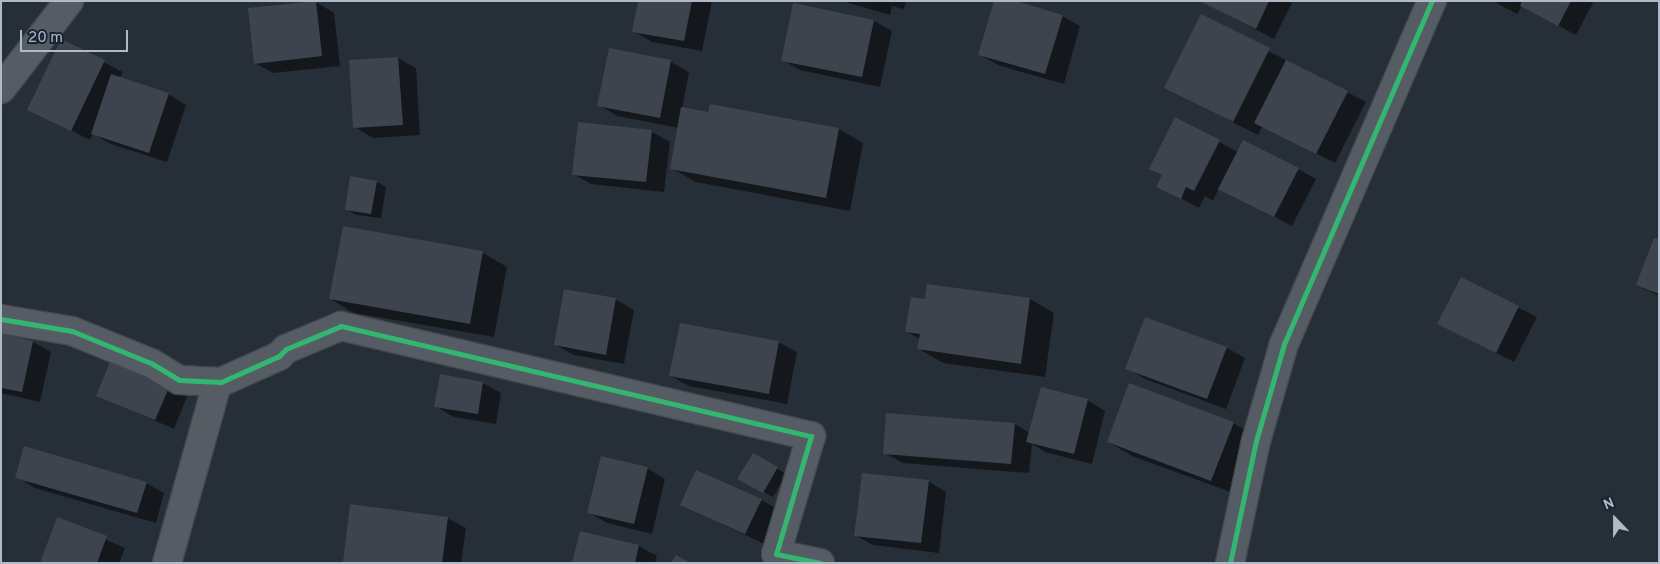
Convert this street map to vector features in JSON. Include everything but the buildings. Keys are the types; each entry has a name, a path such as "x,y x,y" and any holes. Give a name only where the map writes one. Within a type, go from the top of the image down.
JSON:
{"street":[{"path":"1,89 69,1"},
{"path":"1230,563 1256,441 1284,344 1432,1"},
{"path":"1,319 72,331 150,363 179,380 222,382"},
{"path":"166,563 216,388 222,382 279,356 286,349 341,326 811,436 776,554 820,563"}],"cycle path":[{"path":"1230,563 1256,441 1284,344 1432,1"},
{"path":"1,319 72,331 151,363 179,380 221,382 279,356 286,349 341,326 811,436 776,554 820,563"}]}
